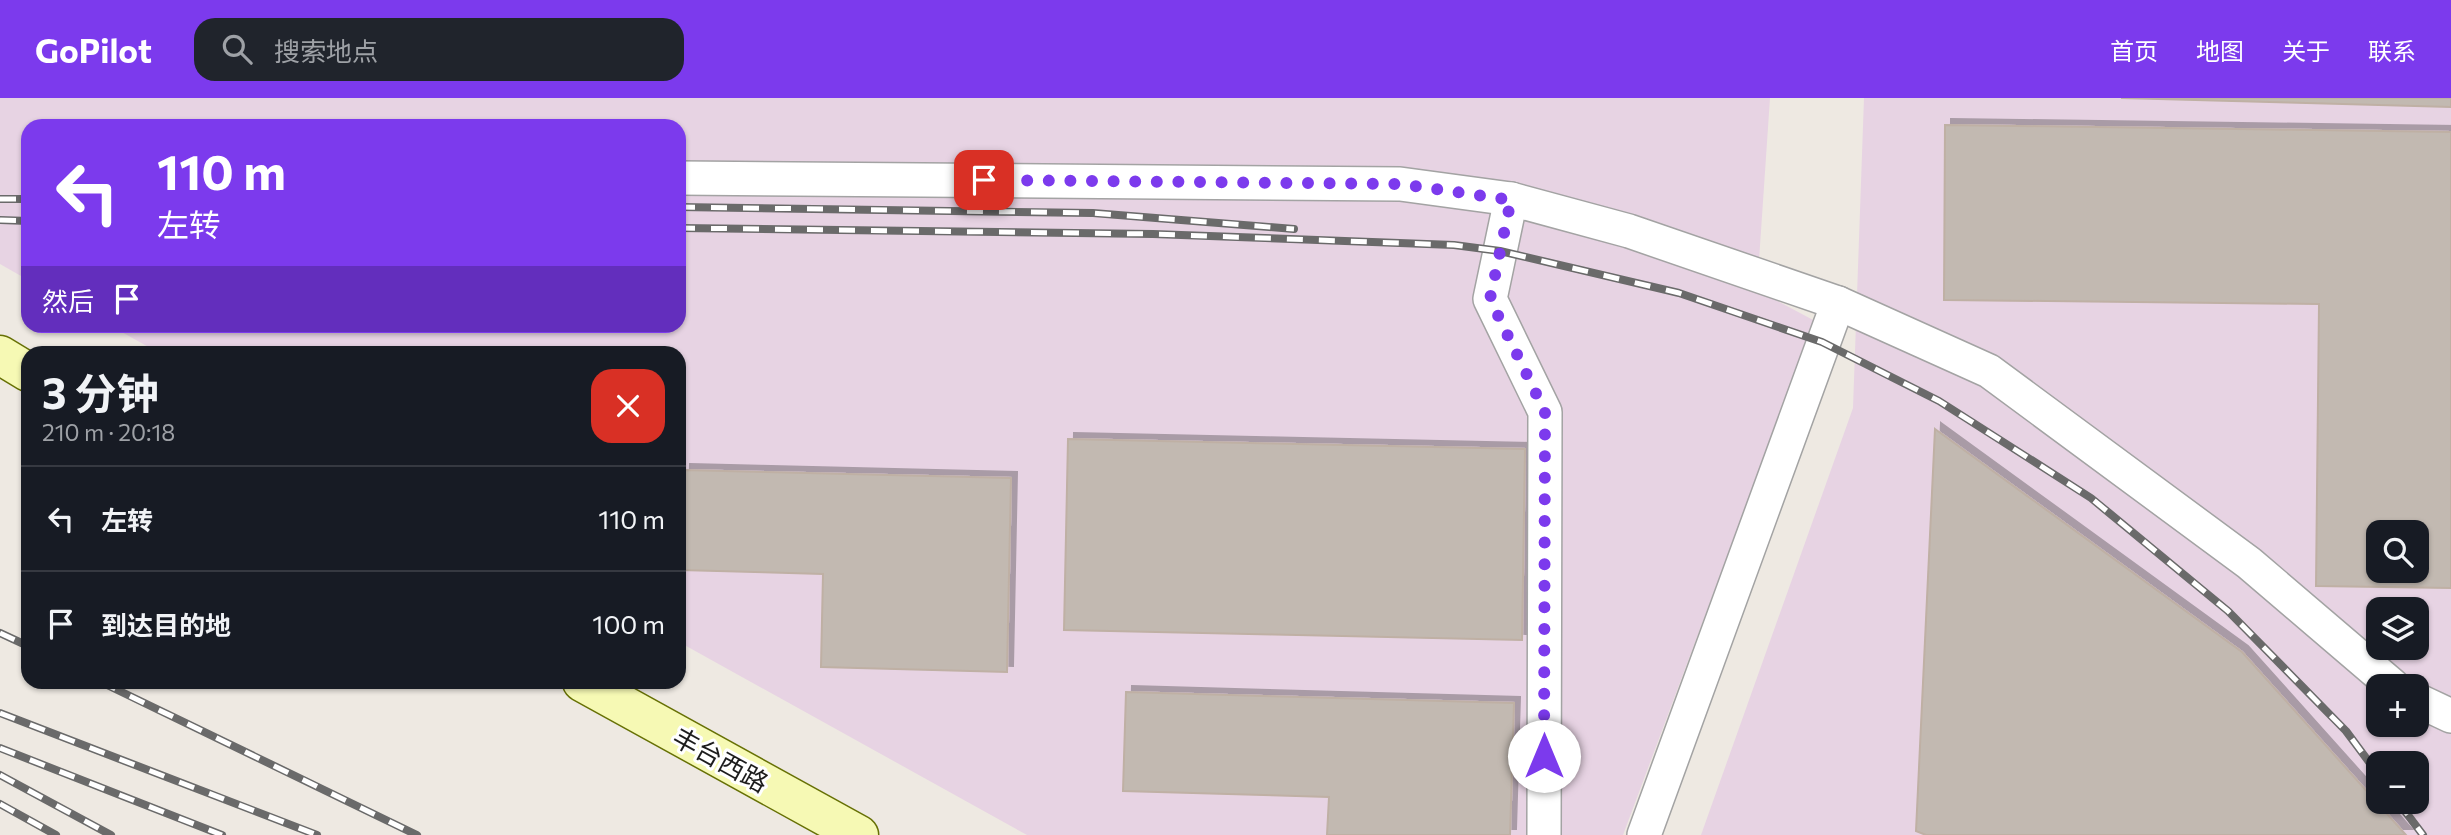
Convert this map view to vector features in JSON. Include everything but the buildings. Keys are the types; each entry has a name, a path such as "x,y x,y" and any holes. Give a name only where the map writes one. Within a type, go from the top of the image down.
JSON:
{"main road":[{"path":"0,355 21,368"},
{"name":"丰台西路","path":"595,689 859,835"}],"street":[{"path":"686,178 1401,184 1511,200 1629,230 1838,303 1989,371 2249,563 2379,674"},
{"path":"1511,200 1490,299 1545,412 1544,835"},
{"path":"1644,835 1838,303"},
{"path":"2429,706 2451,716"}],"shaded area":[{"path":"0,98 1770,98 1757,290 1815,321 1623,835 1027,835 686,646 686,346 147,346 124,333 686,333 686,119 21,119 21,276 0,264"},
{"path":"1864,98 2451,98 2451,835 1701,835 1853,408"}],"railway":[{"path":"0,199 21,199"},
{"path":"686,207 1093,213 1294,229"},
{"path":"0,220 21,221"},
{"path":"686,228 1153,234 1454,245 1500,251 1679,293 1822,342 1939,401 2091,498 2228,611 2346,731 2366,758"},
{"path":"0,633 21,643"},
{"path":"115,689 417,835"},
{"path":"0,713 317,835"},
{"path":"0,748 222,835"},
{"path":"0,775 111,835"},
{"path":"0,804 56,835"},
{"path":"2407,814 2423,835"}],"route":[{"path":"984,180 1401,184 1511,200 1490,299 1545,412 1544,756"}]}
